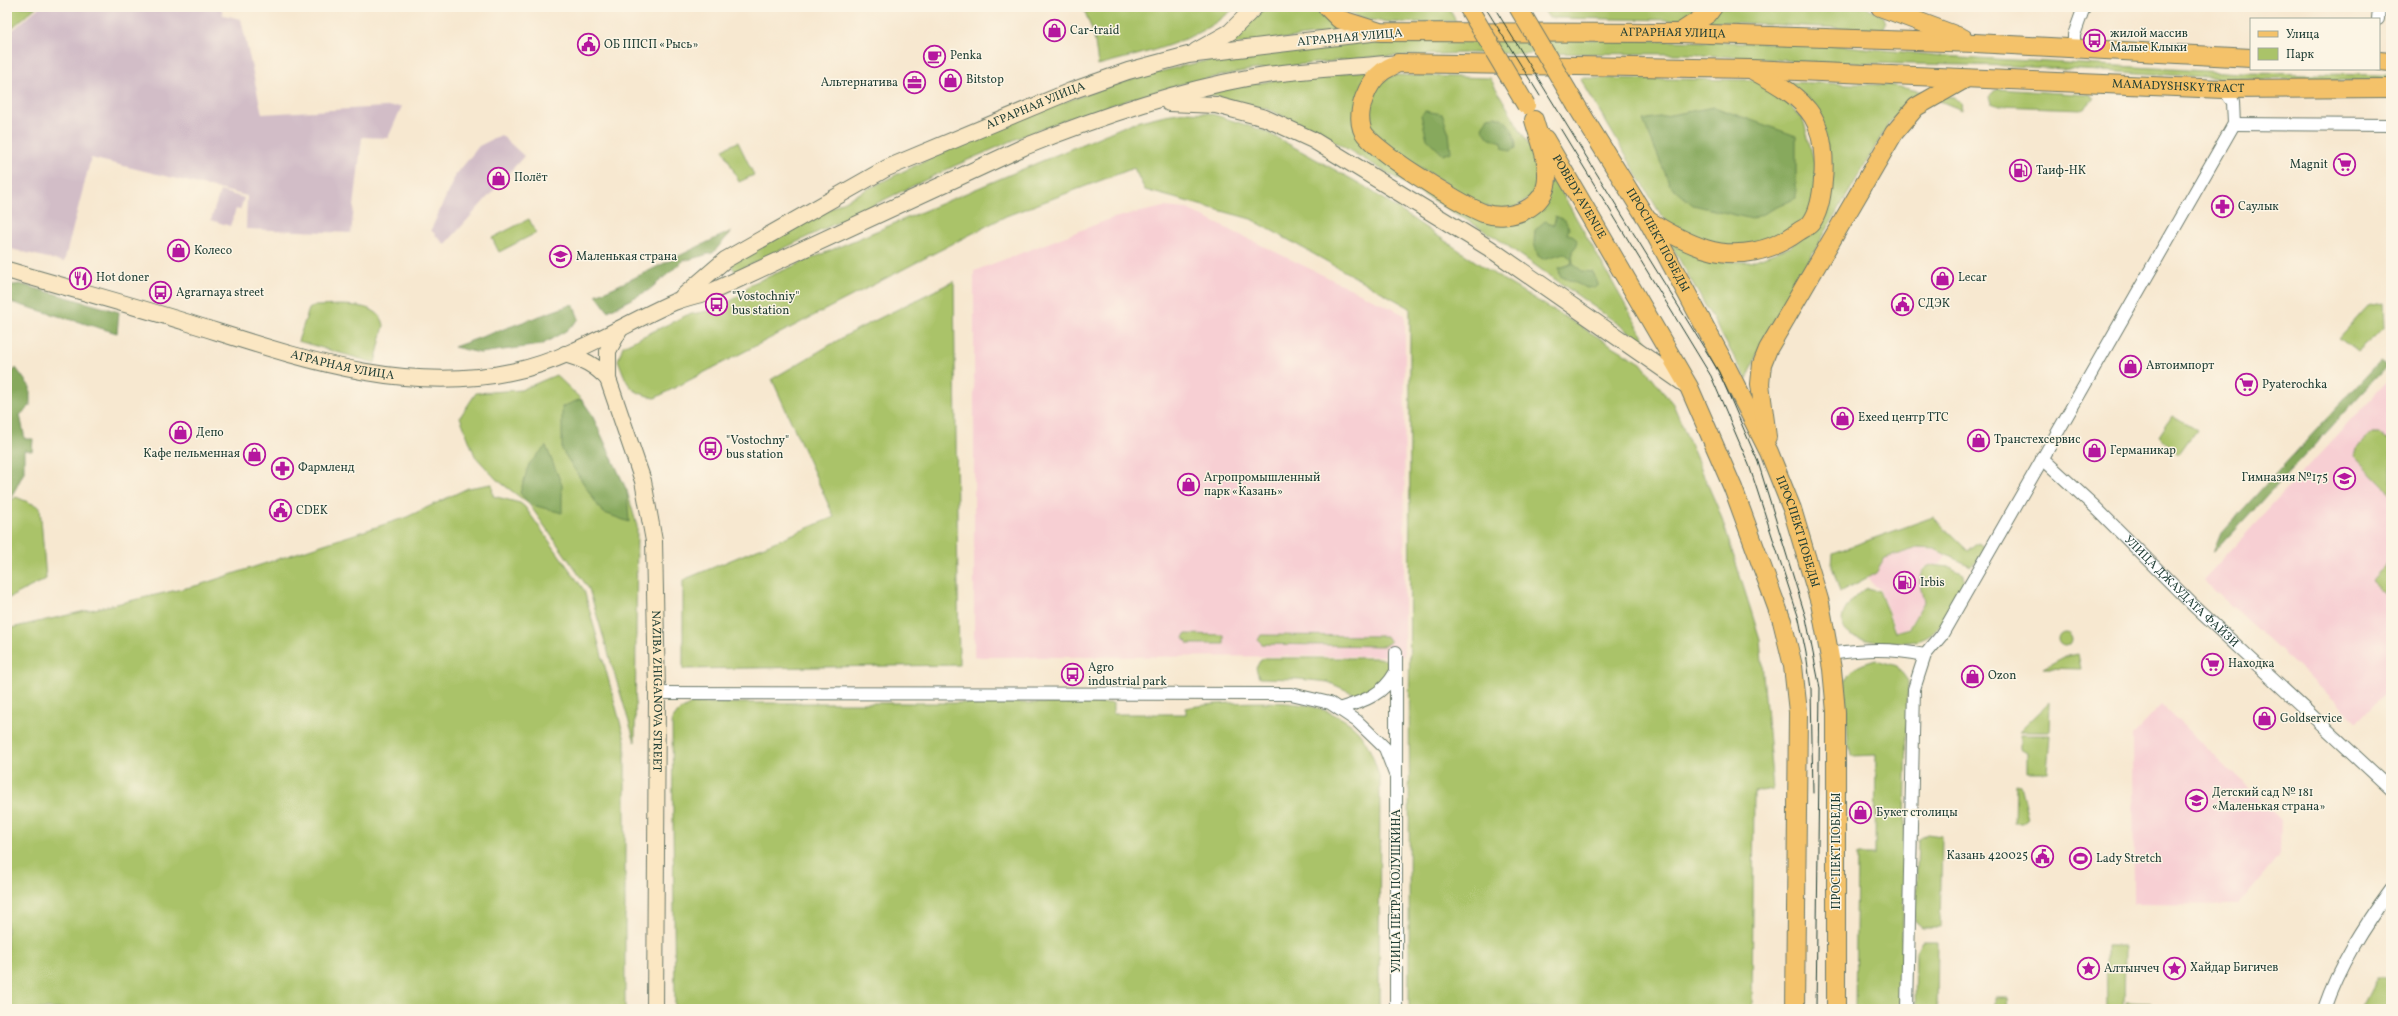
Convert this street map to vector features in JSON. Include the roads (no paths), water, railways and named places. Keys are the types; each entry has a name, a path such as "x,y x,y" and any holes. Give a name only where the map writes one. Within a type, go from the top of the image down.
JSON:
{"main road":[{"path":"1327,7 1339,19 1380,32"},
{"name":"POBEDY AVENUE","path":"1468,7 1690,387"},
{"name":"ПРОСПЕКТ ПОБЕДЫ","path":"1518,7 1576,105 1648,221 1727,368 1769,452 1792,509 1820,603 1829,654 1836,712 1836,1009"},
{"path":"1679,33 1708,14 1713,7"},
{"path":"1880,7 1975,43"},
{"name":"АГРАРНАЯ УЛИЦА","path":"1380,32 1679,33 1975,43 2074,49"},
{"path":"2074,49 2250,58"},
{"path":"2380,61 2391,62"},
{"path":"1398,62 1381,72 1367,93 1360,118 1365,137 1386,155 1484,213 1496,216 1519,213 1531,207 1542,197 1548,177 1530,113"},
{"name":"АГРАРНАЯ УЛИЦА","path":"1398,62 1751,69 1965,78"},
{"path":"1648,221 1677,238 1708,250 1749,253 1769,249 1787,240 1810,224 1818,209 1822,194 1824,170 1822,146 1813,118 1792,93 1751,69"},
{"path":"1769,452 1760,384 1762,364 1768,350 1894,133 1916,107 1965,78"},
{"name":"MAMADYSHSKY TRACT","path":"1965,78 2223,89 2391,88"},
{"path":"1690,387 1733,488 1782,621 1793,666 1798,712 1795,1009"}],"street":[{"path":"1188,55 1230,32 1255,7"},
{"path":"2074,49 2074,35 2084,7"},
{"path":"2378,18 2379,7"},
{"name":"АГРАРНАЯ УЛИЦА","path":"676,302 725,260 887,168 1070,91 1128,71 1188,55 1380,32"},
{"name":"АГРАРНАЯ УЛИЦА","path":"7,270 304,358 396,378 441,380 479,378 517,371 565,354 676,302 714,291 1024,147 1071,128 1202,88 1248,78 1398,62"},
{"path":"1907,1009 1914,689 1926,655 1941,636 2234,124 2233,102 2223,89"},
{"path":"1150,103 1191,102 1216,105 1264,118 1313,140 1488,248 1690,387"},
{"path":"2234,124 2391,125"},
{"path":"725,260 725,277 730,282 737,280"},
{"name":"NAZIBA ZHIGANOVA STREET","path":"608,380 608,352 620,329"},
{"name":"NAZIBA ZHIGANOVA STREET","path":"565,354 589,362 598,368 608,380 624,421 651,514 654,541 656,693 655,1009"},
{"name":"УЛИЦА ДЖАУДАТА ФАЙЗИ","path":"2042,458 2094,506 2194,606 2391,789"},
{"path":"1829,654 1860,650 1898,649 1926,655"},
{"path":"1394,774 1396,652"},
{"path":"1339,709 1374,696 1388,686 1395,673"},
{"path":"656,693 1291,694 1330,703 1357,721 1385,748 1394,774"},
{"name":"УЛИЦА ПЕТРА ПОЛУШКИНА","path":"1394,774 1397,801 1396,1009"},
{"path":"2324,1009 2343,963 2371,916 2391,889"}],"tram line":[{"path":"1485,7 1540,96"},
{"path":"1494,7 1719,372 1758,462 1806,618 1820,688 1816,1009"},
{"path":"1560,128 1711,376 1749,465 1799,619 1806,653 1811,689 1813,793"}],"place":[{"name":"Car-traid","path":"1054,31"},
{"name":"жилой массив Малые Клыки","path":"2095,41"},
{"name":"ОБ ППСП «Рысь»","path":"589,45"},
{"name":"Penka","path":"934,56"},
{"name":"Bitstop","path":"950,80"},
{"name":"Альтернатива","path":"914,83"},
{"name":"Magnit","path":"2344,165"},
{"name":"Таиф-НК","path":"2021,171"},
{"name":"Полёт","path":"498,178"},
{"name":"Саулык","path":"2222,207"},
{"name":"Колесо","path":"179,251"},
{"name":"Маленькая страна","path":"561,257"},
{"name":"Hot doner","path":"80,278"},
{"name":"Lecar","path":"1942,278"},
{"name":"Agrarnaya street","path":"160,293"},
{"name":"\"Vostochniy\" bus station","path":"717,304"},
{"name":"СДЭК","path":"1903,304"},
{"name":"Автоимпорт","path":"2131,366"},
{"name":"Pyaterochka","path":"2247,385"},
{"name":"Exeed центр ТТС","path":"1843,418"},
{"name":"Депо","path":"180,433"},
{"name":"Транстехсервис","path":"1979,440"},
{"name":"\"Vostochny\" bus station","path":"711,448"},
{"name":"Германикар","path":"2095,451"},
{"name":"Кафе пельменная","path":"255,454"},
{"name":"Фармленд","path":"283,468"},
{"name":"Гимназия №175","path":"2344,478"},
{"name":"Агропромышленный парк «Казань»","path":"1189,485"},
{"name":"CDEK","path":"281,511"},
{"name":"Irbis","path":"1904,583"},
{"name":"Находка","path":"2212,664"},
{"name":"Agro industrial park","path":"1073,675"},
{"name":"Ozon","path":"1972,676"},
{"name":"Goldservice","path":"2265,719"},
{"name":"Детский сад № 181 «Маленькая страна»","path":"2197,800"},
{"name":"Букет столицы","path":"1861,813"},
{"name":"Казань 420025","path":"2043,856"},
{"name":"Lady Stretch","path":"2081,859"},
{"name":"Хайдар Бигичев","path":"2174,968"},
{"name":"Алтынчеч","path":"2088,969"}]}
